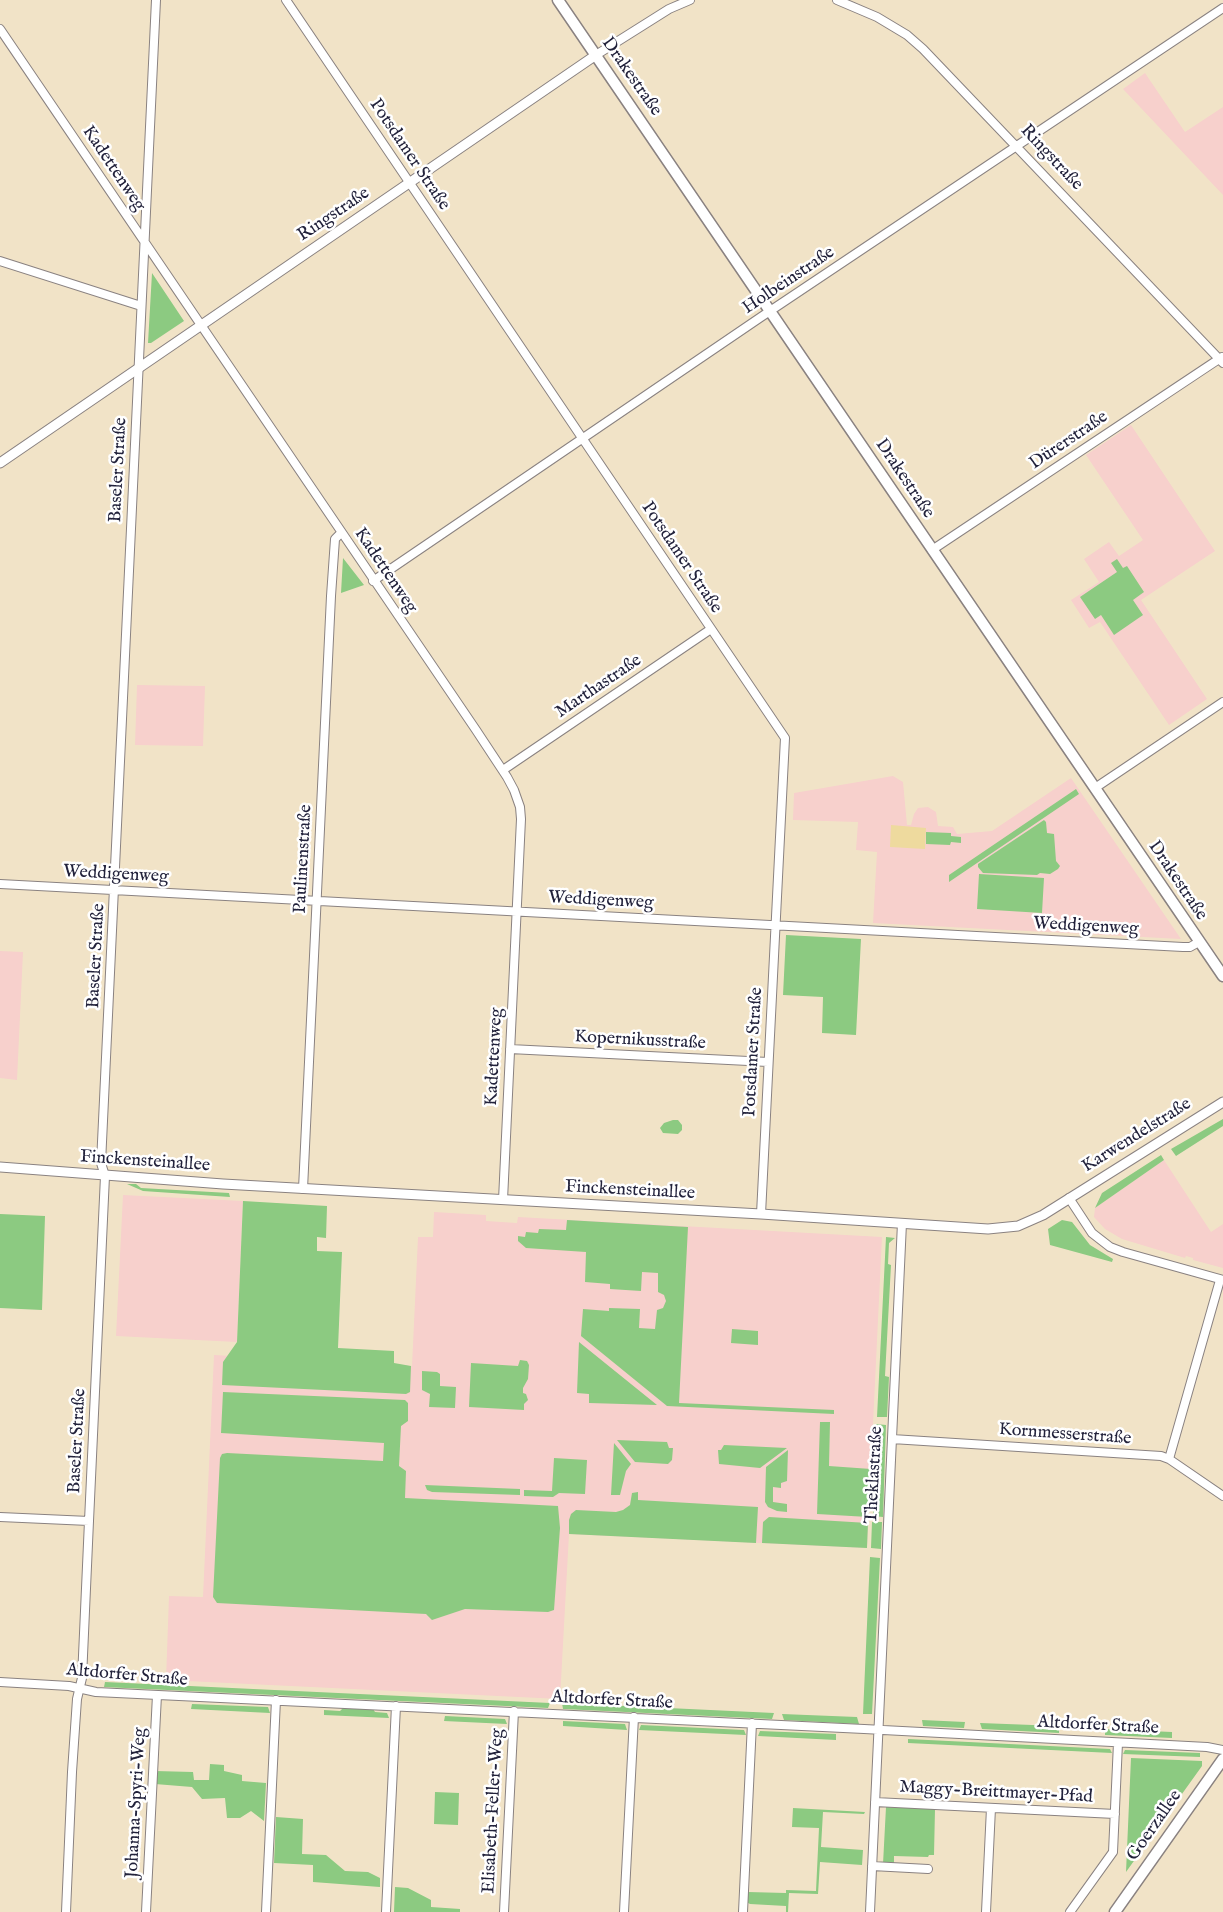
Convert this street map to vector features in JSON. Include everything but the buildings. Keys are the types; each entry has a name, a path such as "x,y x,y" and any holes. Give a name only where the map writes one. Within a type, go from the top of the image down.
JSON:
{"main road":[{"name":"Drakestraße","path":"558,0 1223,976"},
{"name":"Goerzallee","path":"1115,1912 1223,1759"}],"street":[{"name":"Baseler Straße","path":"66,1912 72,1772 77,1699 82,1668 89,1521 105,1176 101,1163 156,0"},
{"name":"Potsdamer Straße","path":"286,0 786,741 761,1214"},
{"name":"Ringstraße","path":"0,462 596,55 687,0"},
{"name":"Ringstraße","path":"837,0 877,17 906,35 934,59 1222,359"},
{"name":"Holbeinstraße","path":"373,581 770,311 1223,8"},
{"name":"Kadettenweg","path":"0,29 503,770 514,790 520,807 521,819 503,1200"},
{"path":"0,261 141,306"},
{"name":"Dürerstraße","path":"932,550 1222,359"},
{"name":"Paulinenstraße","path":"303,1189 334,551 335,539 341,532"},
{"name":"Marthastraße","path":"503,770 711,629"},
{"path":"1095,788 1223,702"},
{"name":"Weddigenweg","path":"0,884 1183,947 1190,947 1199,942"},
{"name":"Kopernikusstraße","path":"510,1049 768,1062"},
{"name":"Karwendelstraße","path":"1069,1198 1223,1102"},
{"name":"Finckensteinallee","path":"0,1167 303,1189 988,1229 1018,1226 1043,1215 1069,1198"},
{"path":"1069,1198 1092,1233 1110,1247 1222,1280 1169,1459"},
{"name":"Theklastraße","path":"870,1912 902,1223"},
{"name":"Kornmesserstraße","path":"892,1439 1161,1456 1169,1459 1223,1496"},
{"path":"0,1516 89,1521"},
{"name":"Altdorfer Straße","path":"0,1682 80,1688 96,1692 752,1723 1207,1747 1223,1750"},
{"name":"Johanna-Spyri-Weg","path":"146,1912 157,1695"},
{"path":"266,1912 276,1700"},
{"path":"386,1912 396,1706"},
{"name":"Elisabeth-Feller-Weg","path":"504,1912 514,1711"},
{"path":"624,1912 634,1717"},
{"path":"743,1912 752,1723"},
{"path":"1070,1912 1113,1852 1118,1743"},
{"name":"Maggy-Breittmayer-Pfad","path":"875,1802 1115,1814"},
{"path":"986,1912 991,1808"},
{"path":"872,1866 928,1869"}],"shaded area":[{"path":"1145,73 1185,132 1223,107 1223,195 1123,89"},
{"path":"1131,425 1215,551 1141,600 1207,699 1169,725 1100,622 1089,628 1071,600 1099,582 1084,559 1109,542 1119,556 1143,540 1086,455"},
{"path":"137,685 205,686 203,746 135,745"},
{"path":"893,776 903,782 907,825 911,825 918,808 928,807 936,812 938,826 953,827 957,834 992,831 1071,778 1181,939 873,923 877,852 856,850 858,822 793,820 794,793"},
{"path":"0,951 23,952 17,1080 0,1078"},
{"path":"1164,1160 1211,1232 1223,1224 1223,1268 1122,1239 1105,1229 1094,1217 1095,1208"},
{"path":"123,1195 243,1201 237,1342 116,1336"},
{"path":"434,1212 486,1215 486,1221 517,1223 518,1217 882,1237 867,1548 569,1534 560,1699 166,1680 169,1596 203,1597 214,1355 412,1366 418,1237 433,1237"}],"green space":[{"path":"152,273 184,321 148,343"},
{"path":"343,558 364,585 341,593"},
{"path":"1117,559 1123,568 1127,566 1144,592 1133,600 1143,615 1114,635 1101,615 1095,619 1080,597 1117,572 1111,563"},
{"path":"1076,789 1079,794 949,882 949,875"},
{"path":"1044,820 1047,833 1054,834 1056,861 1060,866 1058,869 1050,874 1037,875 983,873 978,867 978,864"},
{"path":"926,832 951,833 951,836 961,837 961,843 926,844"},
{"path":"979,874 1044,878 1042,913 977,909"},
{"path":"786,935 861,939 856,1035 822,1033 823,997 783,995"},
{"path":"1223,1119 1223,1126 1176,1156 1171,1149"},
{"path":"678,1120 682,1125 682,1130 678,1134 663,1133 660,1128 664,1123"},
{"path":"1161,1155 1164,1160 1095,1208 1102,1193"},
{"path":"127,1184 136,1184 141,1188 229,1193 230,1197 143,1191"},
{"path":"243,1201 327,1206 326,1238 317,1237 317,1251 342,1252 338,1348 394,1351 394,1363 411,1366 410,1392 406,1394 222,1385 223,1362 237,1342"},
{"path":"0,1214 45,1216 42,1310 0,1308"},
{"path":"567,1220 688,1227 679,1403 834,1410 834,1414 667,1406 581,1336 583,1309 609,1311 609,1308 640,1309 639,1328 655,1329 657,1310 663,1308 666,1301 664,1295 658,1292 658,1273 642,1272 641,1291 610,1289 610,1284 585,1282 586,1252 526,1248 518,1241 518,1236 525,1237 526,1232 538,1233 539,1229 566,1230"},
{"path":"1062,1220 1072,1222 1090,1245 1113,1259 1112,1262 1050,1245 1048,1229"},
{"path":"886,1237 895,1238 889,1243 888,1264 891,1265 885,1376 889,1377 887,1417 877,1417"},
{"path":"732,1329 758,1331 758,1345 731,1343"},
{"path":"579,1342 657,1405 589,1403 589,1394 577,1393"},
{"path":"520,1360 527,1361 529,1365 528,1379 523,1388 523,1393 526,1394 528,1400 524,1404 524,1410 469,1407 471,1363 518,1366"},
{"path":"422,1371 440,1374 440,1386 456,1387 455,1408 429,1407 430,1394 422,1390"},
{"path":"223,1392 405,1400 408,1403 408,1421 401,1426 399,1466 406,1471 405,1498 558,1506 560,1528 554,1610 548,1612 465,1609 432,1620 426,1614 217,1603 213,1597 222,1454 383,1461 384,1443 221,1433"},
{"path":"820,1422 830,1422 829,1466 871,1469 868,1517 817,1514"},
{"path":"876,1424 886,1425 883,1517 873,1516"},
{"path":"617,1440 667,1442 669,1448 673,1448 672,1460 668,1464 635,1462"},
{"path":"614,1443 631,1464 626,1471 620,1495 611,1495"},
{"path":"724,1445 787,1448 760,1468 719,1464 718,1450 721,1450"},
{"path":"788,1450 787,1481 781,1483 781,1488 773,1487 773,1502 787,1504 787,1512 768,1507 765,1502 766,1467"},
{"path":"554,1458 587,1460 585,1494 559,1493 553,1497 524,1496 524,1490 552,1491"},
{"path":"425,1485 520,1489 520,1495 432,1492 427,1490"},
{"path":"638,1492 638,1500 758,1507 756,1543 569,1534 569,1520 571,1514 576,1510 616,1512 623,1510 630,1505 632,1493"},
{"path":"769,1517 868,1523 867,1548 762,1543 763,1522"},
{"path":"872,1522 882,1522 881,1549 871,1548"},
{"path":"870,1557 880,1558 872,1714 863,1714"},
{"path":"105,1682 550,1703 548,1708 104,1687"},
{"path":"562,1703 774,1713 772,1719 563,1709"},
{"path":"192,1704 268,1707 270,1713 191,1709"},
{"path":"343,1708 373,1709 375,1712 387,1713 389,1718 324,1715 324,1710 340,1711"},
{"path":"782,1714 857,1717 859,1724 784,1720"},
{"path":"445,1716 505,1719 507,1724 444,1721"},
{"path":"922,1720 965,1722 964,1728 923,1726"},
{"path":"563,1721 625,1724 627,1730 563,1726"},
{"path":"980,1723 1059,1726 1059,1733 982,1729"},
{"path":"641,1725 744,1730 746,1735 639,1730"},
{"path":"1105,1729 1172,1732 1172,1738 1105,1735"},
{"path":"760,1731 836,1734 836,1740 758,1736"},
{"path":"908,1739 1110,1749 1112,1753 908,1743"},
{"path":"1125,1750 1200,1753 1200,1757 1123,1754"},
{"path":"1131,1758 1202,1761 1202,1766 1126,1872"},
{"path":"210,1764 224,1765 224,1771 242,1775 242,1781 266,1783 264,1821 251,1811 240,1818 227,1818 225,1798 202,1799 192,1787 155,1784 155,1771 193,1772 194,1780 209,1780"},
{"path":"435,1792 459,1793 458,1825 434,1824"},
{"path":"886,1807 935,1809 934,1855 928,1857 894,1856 894,1864 883,1864"},
{"path":"793,1808 865,1812 864,1814 823,1812 821,1847 863,1850 862,1865 820,1862 818,1894 789,1893 788,1912 786,1912 786,1906 750,1904 748,1903 748,1892 816,1891 819,1828 792,1827"},
{"path":"276,1817 303,1819 302,1854 326,1855 345,1871 368,1872 380,1878 380,1887 313,1882 313,1865 274,1863"},
{"path":"395,1887 408,1888 431,1900 431,1907 460,1909 460,1912 394,1912"}],"sand":[{"path":"891,825 926,828 925,849 890,847"}]}
